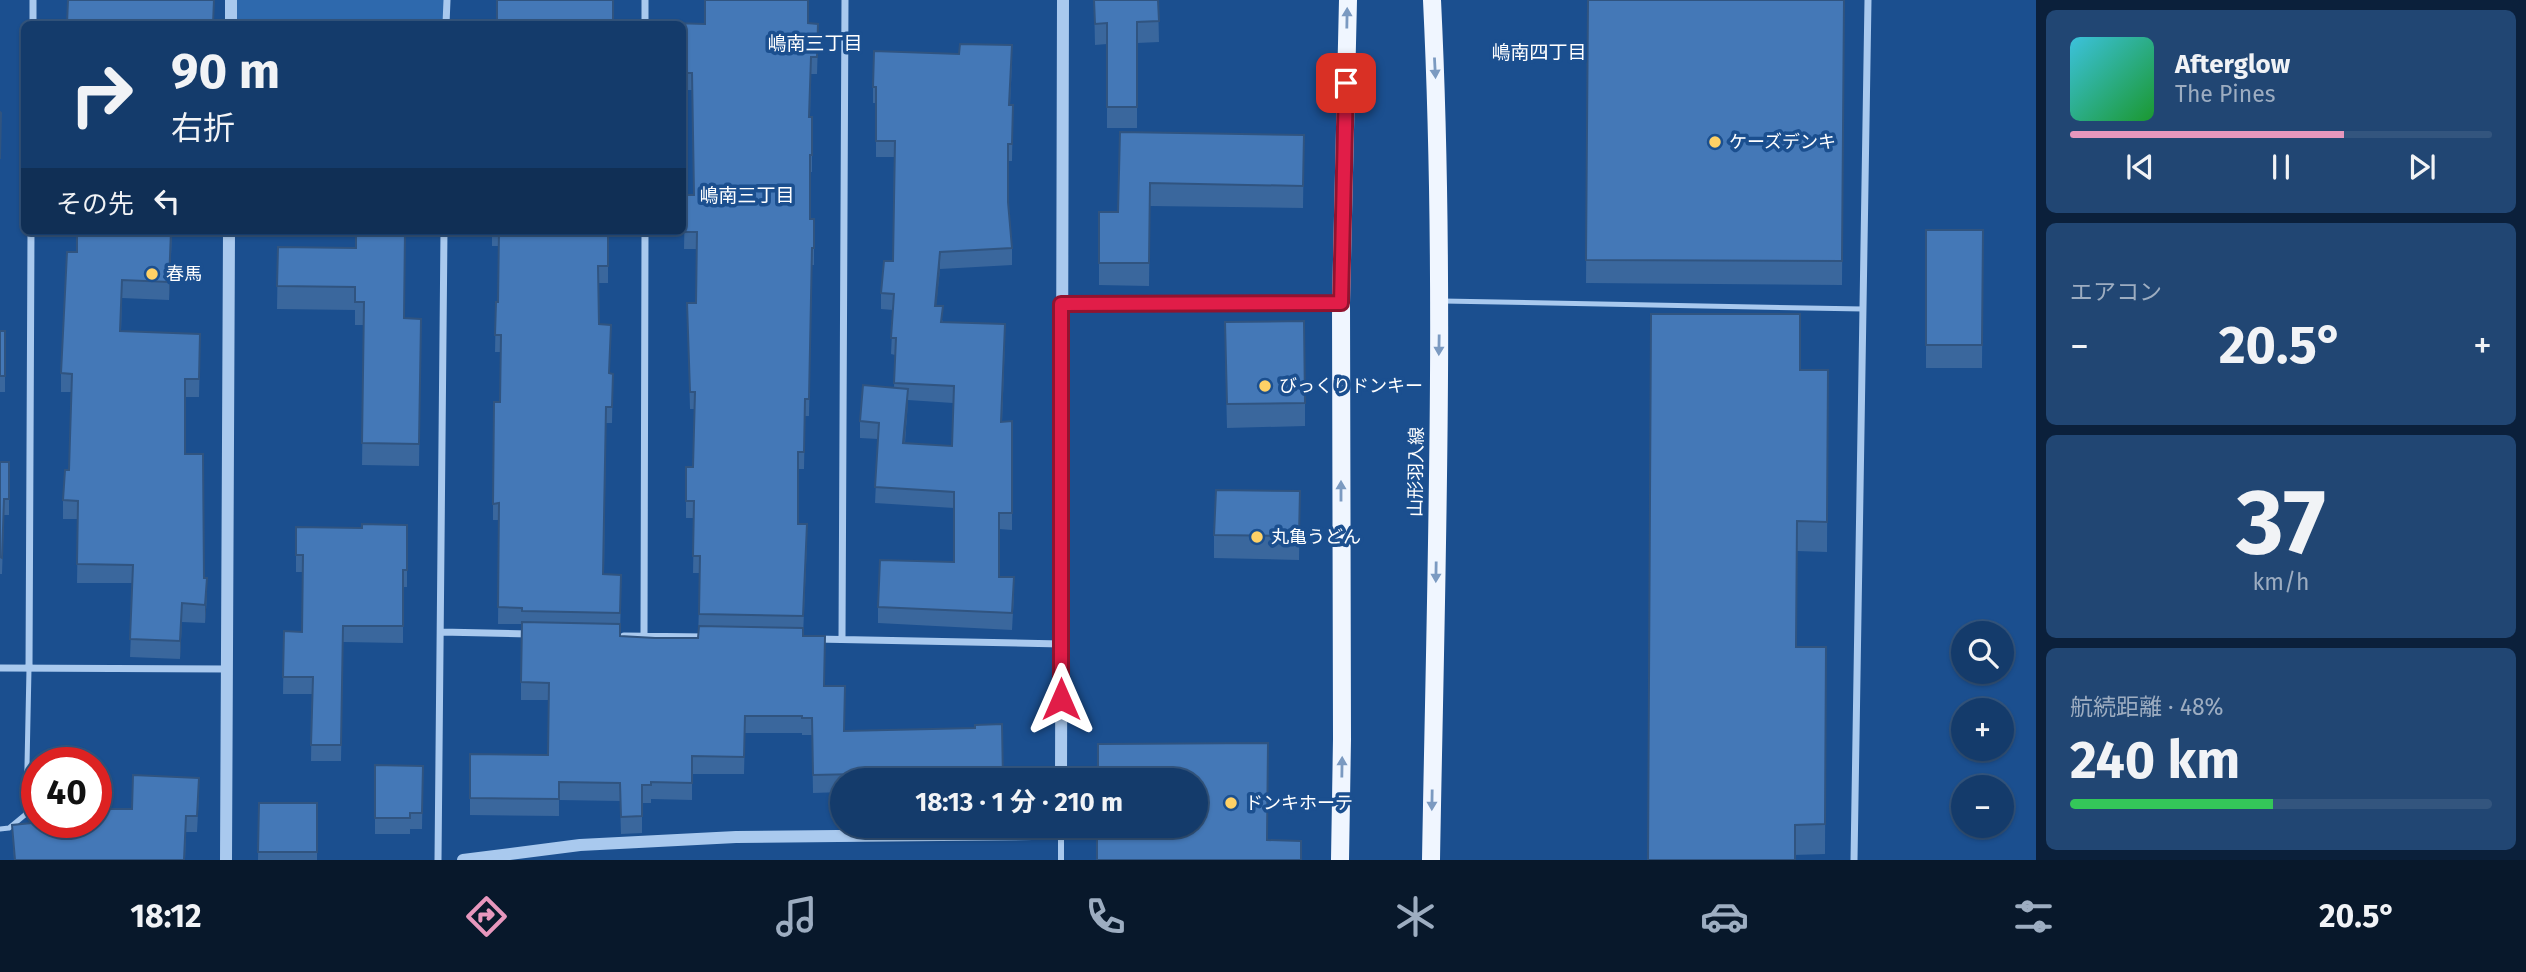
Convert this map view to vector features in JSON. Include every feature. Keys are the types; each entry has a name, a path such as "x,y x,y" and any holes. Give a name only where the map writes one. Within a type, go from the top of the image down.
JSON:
{"main road":[{"path":"1340,860 1341,303 1348,0"},
{"name":"山形羽入線","path":"1431,860 1440,301 1438,131 1432,0"}],"street":[{"path":"33,0 33,21"},
{"path":"231,0 231,21"},
{"path":"446,21 447,0"},
{"path":"645,0 645,21"},
{"path":"842,639 845,0"},
{"path":"1060,768 1063,0"},
{"path":"1854,860 1868,0"},
{"path":"29,668 31,235"},
{"path":"226,860 229,235"},
{"path":"438,860 444,235"},
{"path":"644,636 645,235"},
{"path":"441,632 536,634"},
{"path":"617,636 710,637"},
{"path":"803,639 1061,644"},
{"path":"0,668 227,669"},
{"path":"463,860 580,845 736,837 830,836"},
{"path":"1061,838 1061,860"}],"lane":[{"path":"1440,301 1863,309"},
{"path":"1061,304 1341,303"},
{"path":"0,829 9,828 26,814 29,668"}],"shaded area":[{"path":"231,0 447,0 446,21 231,21"}],"building":[{"path":"68,0 214,0 213,21 67,21"},
{"path":"497,0 613,0 613,21 497,21"},
{"path":"705,0 808,0 808,23 818,24 817,57 811,57 809,117 812,117 810,219 814,219 814,248 809,399 805,399 804,452 798,452 798,524 807,524 803,616 699,614 700,556 693,556 694,501 686,501 686,467 693,467 695,392 690,392 687,303 696,303 697,232 686,232 686,195 694,195 692,73 686,73 686,23 705,24"},
{"path":"1094,0 1158,0 1159,21 1137,22 1137,107 1107,107 1107,23 1095,24"},
{"name":"ケーズデンキ","path":"1588,0 1844,0 1842,261 1586,260"},
{"path":"960,44 1012,45 1009,105 1013,105 1012,144 1008,144 1008,202 1012,248 940,252 935,306 943,306 941,322 1005,324 1001,422 1012,421 1012,513 999,513 999,577 1014,577 1012,613 878,607 880,560 954,562 954,492 875,487 879,423 860,421 863,385 908,389 903,443 952,446 954,386 894,383 896,338 891,338 894,294 881,293 884,261 893,261 895,141 876,141 876,87 873,87 874,51 959,54"},
{"path":"1120,132 1304,135 1303,186 1150,183 1149,263 1099,263 1099,212 1118,212"},
{"path":"1926,230 1983,230 1982,345 1926,345"},
{"path":"77,235 171,235 169,282 122,280 120,331 200,334 199,379 185,379 185,454 203,454 204,578 207,578 205,605 182,603 180,641 130,639 133,565 77,564 78,501 63,500 65,470 69,470 72,374 61,373 67,252 77,252"},
{"path":"356,235 405,235 404,318 421,319 419,444 362,443 364,302 355,302 355,287 277,286 278,247 356,248"},
{"path":"499,235 608,235 608,266 598,266 599,324 611,325 609,373 613,374 612,407 606,407 603,574 621,575 620,613 522,611 522,608 498,607 499,503 493,504 494,402 500,402 501,335 495,335"},
{"path":"1651,314 1800,314 1800,370 1828,370 1827,522 1797,521 1796,647 1826,647 1825,824 1795,825 1795,860 1648,860"},
{"name":"びっくりドンキー","path":"1304,321 1305,403 1227,404 1225,322"},
{"path":"0,331 5,331 5,376 0,376"},
{"path":"0,462 9,462 9,499 4,499 2,558 0,557"},
{"path":"1216,490 1300,491 1299,536 1214,535"},
{"path":"362,524 407,525 407,570 403,570 403,626 343,626 341,745 311,745 313,677 283,677 284,631 302,632 303,555 296,555 296,527 362,528"},
{"path":"522,622 620,624 620,636 655,638 698,638 699,626 803,628 803,636 825,636 824,686 845,686 844,731 975,728 975,725 1002,724 1003,768 830,768 830,775 813,775 812,718 745,716 744,757 692,756 692,783 651,782 651,785 642,785 642,816 621,817 620,783 559,782 559,799 470,798 470,754 548,755 549,683 521,682"},
{"name":"ドンキホーテ","path":"1268,743 1267,840 1301,841 1301,860 1097,860 1097,838 1208,838 1208,768 1098,768 1098,744"},
{"path":"375,765 423,766 422,813 410,813 410,818 375,818"},
{"path":"133,775 199,778 197,816 186,816 184,860 15,860 12,825 21,824 21,838 112,838 112,809 132,809"},
{"path":"259,803 317,803 317,852 258,852"}],"place":[{"name":"ケーズデンキ","path":"1715,142"},
{"name":"春馬","path":"152,274"},
{"name":"びっくりドンキー","path":"1265,386"},
{"name":"丸亀うどん","path":"1257,537"},
{"name":"ドンキホーテ","path":"1231,803"}],"district":[{"name":"嶋南三丁目","path":"815,43"},
{"name":"嶋南四丁目","path":"1539,52"},
{"name":"嶋南三丁目","path":"747,195"}],"route":[{"path":"1061,699 1061,304 1341,303 1346,83"}]}
